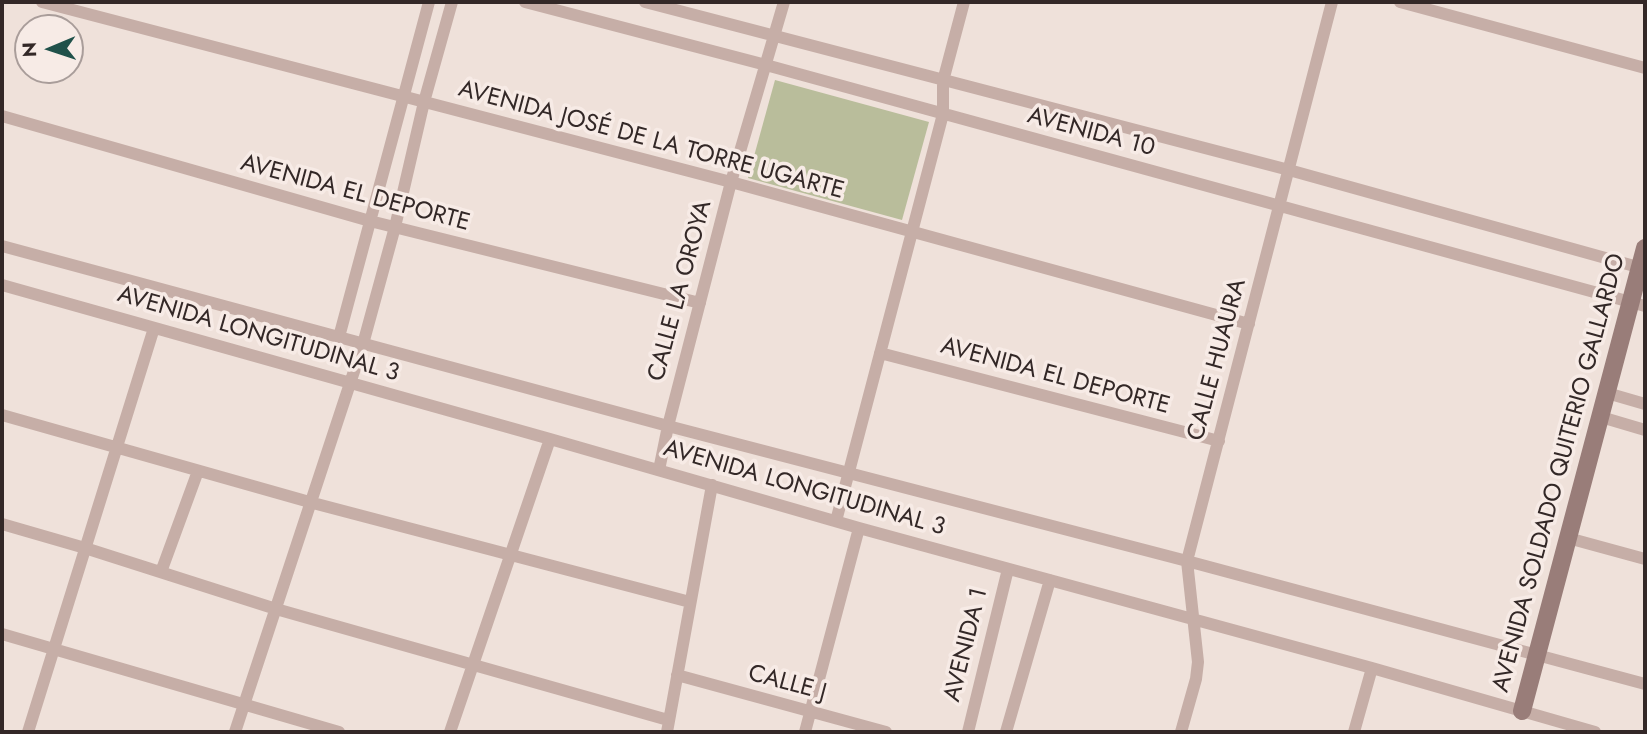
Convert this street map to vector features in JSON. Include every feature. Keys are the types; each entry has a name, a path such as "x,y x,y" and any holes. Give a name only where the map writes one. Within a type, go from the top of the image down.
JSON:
{"street":[{"name":"AVENIDA JOSÉ DE LA TORRE UGARTE","path":"42,2 731,182 1249,324"},
{"path":"339,337 429,2"},
{"path":"235,732 313,503 363,344 452,2"},
{"name":"AVENIDA 10","path":"525,2 766,65 1638,304"},
{"name":"AVENIDA 10","path":"645,2 1289,170 1643,269"},
{"name":"CALLE LA OROYA","path":"659,470 731,182 784,2"},
{"path":"836,521 943,114 943,81 964,2"},
{"name":"CALLE HUAURA","path":"1181,732 1198,662 1187,561 1332,2"},
{"path":"1400,2 1645,68"},
{"name":"AVENIDA EL DEPORTE","path":"2,116 370,221 700,303"},
{"path":"2,246 668,426 1645,684"},
{"name":"AVENIDA SOLDADO QUITERIO GALLARDO","path":"1522,711 1607,393 1638,304 1645,248"},
{"name":"AVENIDA LONGITUDINAL 3","path":"2,285 859,528 1372,668 1595,732"},
{"path":"28,732 153,328"},
{"name":"AVENIDA EL DEPORTE","path":"880,353 1219,441"},
{"path":"1607,393 1645,404"},
{"path":"2,415 313,503 690,602"},
{"path":"1601,416 1645,430"},
{"path":"450,732 550,439"},
{"path":"161,572 198,471"},
{"path":"2,524 668,726 712,485"},
{"path":"805,732 859,528"},
{"path":"1568,538 1645,559"},
{"name":"AVENIDA 1","path":"968,732 1008,569"},
{"path":"1006,732 1050,580"},
{"path":"2,634 339,732"},
{"path":"1354,732 1372,668"},
{"name":"CALLE J","path":"677,675 886,732"}],"green space":[{"path":"775,80 929,122 902,220 748,178"}]}
